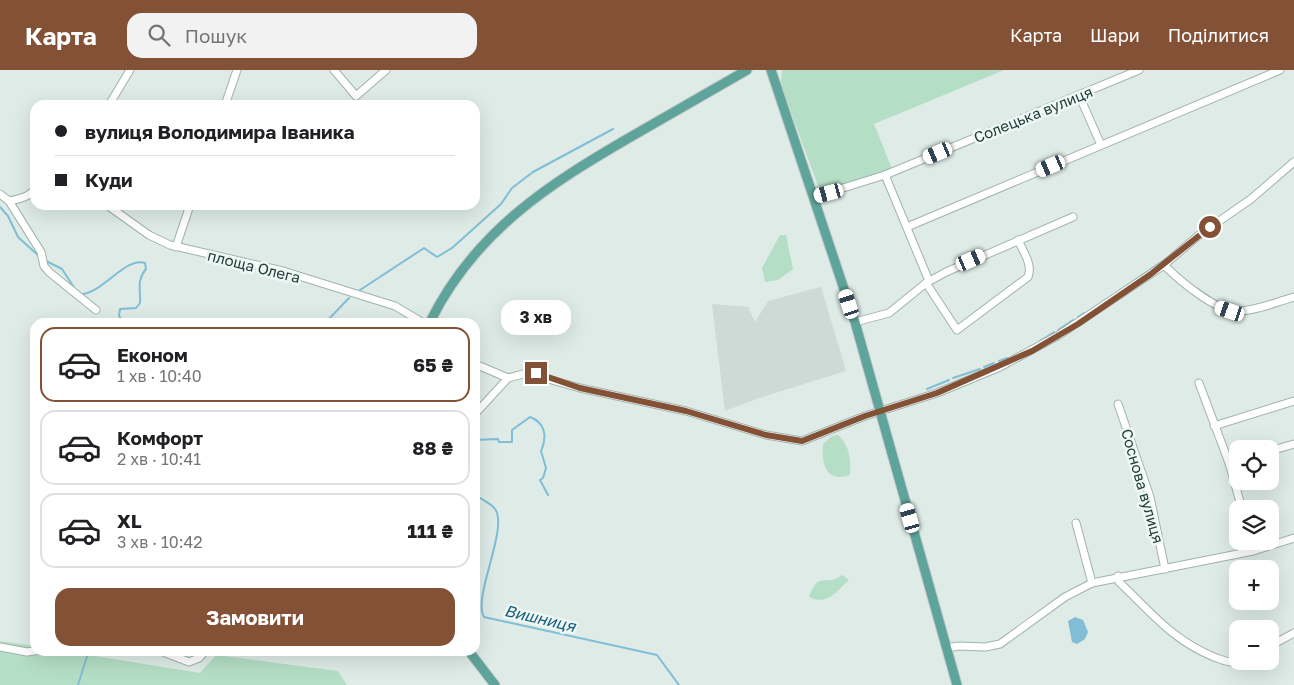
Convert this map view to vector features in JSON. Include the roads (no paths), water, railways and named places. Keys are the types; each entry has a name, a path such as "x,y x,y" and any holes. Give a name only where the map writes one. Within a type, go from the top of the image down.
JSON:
{"main road":[{"path":"432,318 454,280 468,261 485,241 519,210 591,160 747,70"},
{"path":"771,70 855,322 957,685"},
{"path":"775,82 777,70"},
{"path":"473,656 495,685"}],"street":[{"path":"112,100 130,70"},
{"path":"227,100 237,70"},
{"path":"334,70 356,96 386,70"},
{"name":"Солецька вулиця","path":"814,197 885,175 1139,70"},
{"path":"907,226 1280,70"},
{"path":"1079,94 1101,145"},
{"path":"480,409 508,378 521,373 536,373 580,388 686,411 792,441 802,441 937,393 1032,351 1078,324 1164,265 1199,235 1251,199 1294,162"},
{"path":"885,175 928,282 957,330 1028,277 1030,273 1027,261 1018,240"},
{"path":"9,200 26,196 30,193"},
{"path":"0,194 9,200 41,252 44,266 65,287 96,310"},
{"name":"площа Олега","path":"114,210 149,235 176,247 283,271 395,306 416,318"},
{"path":"176,247 188,210"},
{"path":"855,322 889,313 928,282 971,260 1072,217"},
{"path":"1164,265 1178,278 1214,304 1230,311 1241,311 1294,298"},
{"path":"480,366 508,378"},
{"path":"1199,383 1229,463"},
{"path":"1214,426 1294,401"},
{"name":"Соснова вулиця","path":"1118,404 1150,497 1165,569"},
{"path":"1279,448 1294,444"},
{"path":"1076,523 1092,583"},
{"path":"946,648 959,646 985,647 1000,644 1066,596 1092,583 1253,551 1294,538"},
{"path":"1118,579 1169,631 1190,647 1229,662"},
{"path":"1279,641 1294,633"},
{"path":"0,647 30,652"},
{"path":"174,656 189,662 201,656"}],"water":[{"path":"1075,617 1083,620 1088,632 1085,639 1077,644 1072,642 1068,621"}],"waterway":[{"path":"357,292 424,248 437,257 452,248 501,204 512,188 533,172 613,129"},
{"name":"Вишниця","path":"0,207 8,216 18,237 40,257"},
{"path":"1116,293 1170,256"},
{"name":"Вишниця","path":"46,261 62,269 75,289"},
{"name":"Вишниця","path":"81,294 97,288 130,265 138,262 145,263 146,269 140,282 140,303 136,308 120,309 120,318"},
{"path":"1196,288 1210,297"},
{"path":"330,318 349,298"},
{"path":"1089,311 1098,305"},
{"path":"1078,317 1084,313"},
{"path":"1058,330 1073,320"},
{"path":"1040,341 1054,332"},
{"path":"999,361 1007,358"},
{"path":"984,367 994,363"},
{"path":"953,378 980,369"},
{"path":"927,389 949,380"},
{"path":"480,440 498,439 499,442 512,442 512,430 530,417 539,423 544,431 541,451 546,468 543,478 540,480 548,495"},
{"name":"Вишниця","path":"480,498 495,509 498,518 495,547 483,595 482,608 484,617 657,655 679,685"},
{"path":"78,685 87,656"}]}
